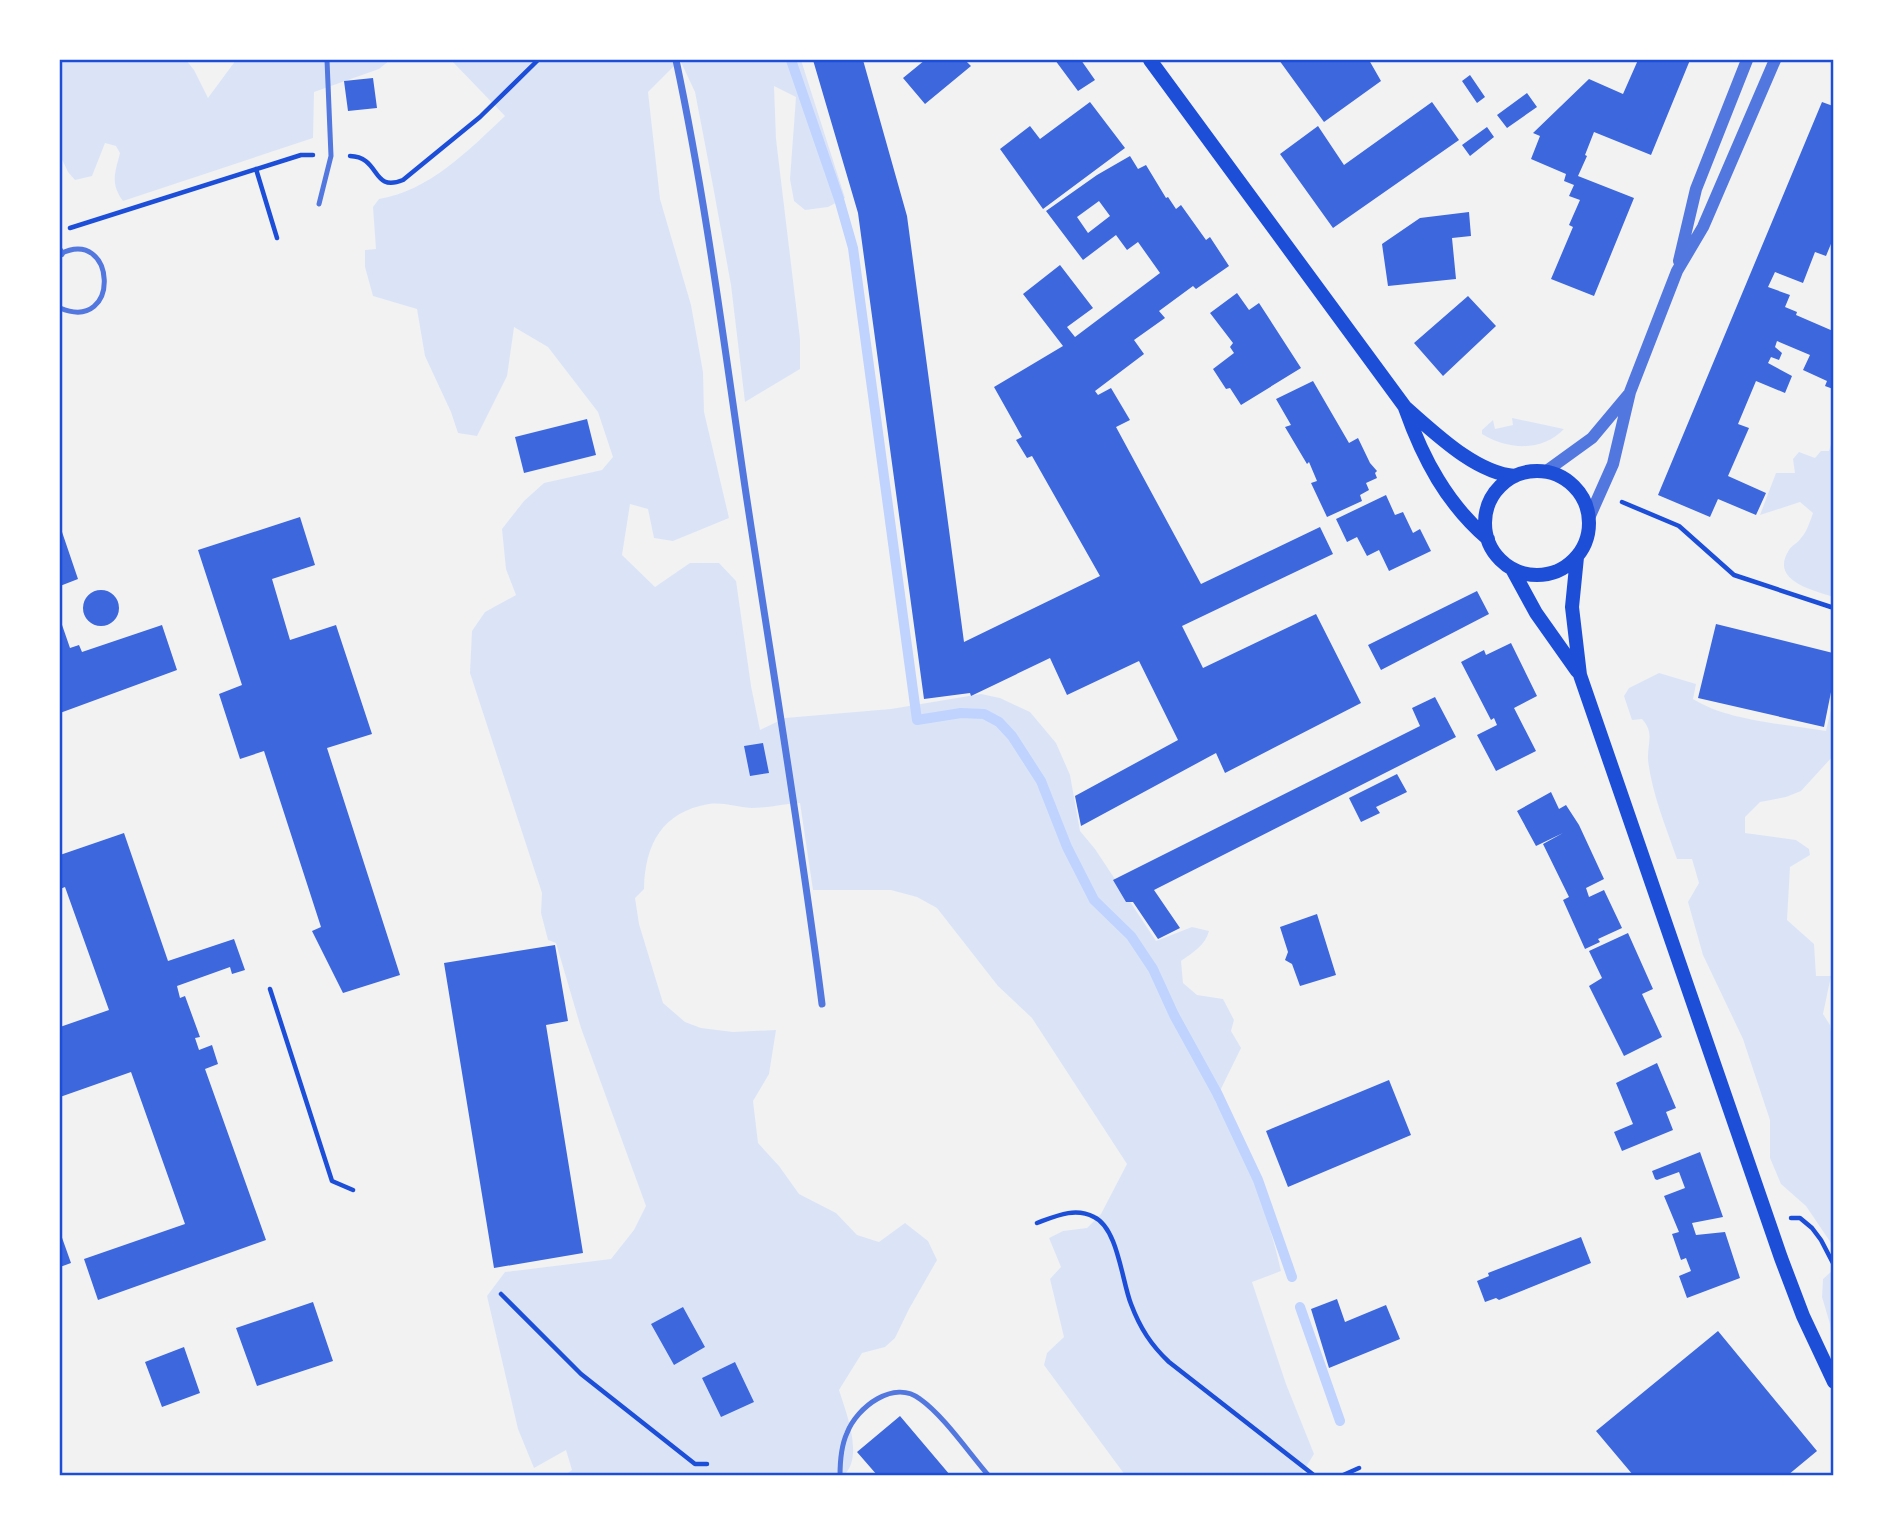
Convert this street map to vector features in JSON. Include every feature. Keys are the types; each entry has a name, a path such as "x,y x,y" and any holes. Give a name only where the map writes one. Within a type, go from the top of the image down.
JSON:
{"main road":[{"path":"1150,60 1405,407 1446,443 1467,457 1502,475 1515,476"},
{"path":"1405,407 1433,473 1460,514 1488,539"},
{"path":"1535,471 1545,472 1561,477 1575,488 1584,502 1589,518 1584,545 1577,557 1566,567 1546,574 1525,574 1512,569 1497,556 1488,539 1486,510 1502,484 1515,476 1535,471"},
{"path":"1577,557 1573,607 1580,675 1793,1292 1833,1382"},
{"path":"1512,569 1536,613 1580,675"}],"street":[{"path":"676,60 713,261 804,863 822,1004"},
{"path":"1589,518 1619,446 1630,393 1677,271 1696,189 1747,60"},
{"path":"1677,271 1703,227 1776,60"},
{"path":"1545,472 1592,438 1630,393"}],"lane":[{"path":"319,204 331,156 327,60"},
{"path":"60,253 75,250 94,257 101,264 106,282 103,295 93,306 75,312 60,308"},
{"path":"840,1475 846,1434 859,1412 874,1400 904,1392 919,1397 930,1407 989,1475"}],"path":[{"path":"60,231 301,155 359,156 366,160 384,182 392,184 403,180 480,117 538,60"},
{"path":"256,169 276,238"},
{"path":"1599,493 1679,526 1734,575 1833,608"},
{"path":"270,989 332,1181 353,1190"},
{"path":"1037,1223 1068,1212 1096,1217 1108,1233 1120,1260 1130,1302 1151,1345 1169,1362 1315,1475"},
{"path":"1770,1226 1791,1218 1800,1218 1821,1240 1833,1265"},
{"path":"501,1294 581,1374 695,1464 707,1464"},
{"path":"1341,1475 1359,1468"}],"shaded area":[{"path":"60,60 186,60 208,98 236,60 390,60 379,69 314,92 313,138 123,201 115,183 120,153 116,146 105,143 92,176 75,180 60,155"},
{"path":"451,60 680,60 648,92 660,199 691,305 703,372 704,412 729,518 673,541 654,538 648,509 630,504 622,555 655,587 690,563 719,563 736,581 760,730 785,718 891,709 981,694 1000,698 1030,712 1056,743 1070,775 1080,831 1095,849 1156,941 1192,927 1209,931 1202,945 1181,961 1183,983 1197,995 1223,999 1234,1020 1231,1031 1241,1048 1215,1101 1237,1141 1255,1183 1281,1271 1252,1282 1286,1384 1314,1454 1301,1475 1125,1475 1044,1365 1047,1353 1064,1337 1050,1279 1061,1267 1049,1238 1063,1231 1087,1228 1101,1214 1127,1164 1032,1018 998,986 937,908 917,897 891,890 813,890 800,803 751,808 709,804 679,814 659,833 653,844 645,873 644,889 635,898 639,924 663,1003 685,1022 701,1028 733,1032 776,1030 769,1074 753,1101 758,1143 799,1194 836,1213 857,1235 879,1242 905,1223 928,1241 937,1260 895,1338 885,1347 862,1353 839,1390 853,1446 850,1467 844,1475 565,1475 572,1470 566,1450 534,1468 518,1429 487,1296 505,1272 611,1259 634,1230 646,1206 581,1028 556,943 548,940 541,913 542,893 470,673 472,631 485,612 516,595 506,569 502,529 524,501 544,483 602,470 613,457 598,412 548,347 514,327 507,376 477,436 458,433 425,356 417,309 373,296 365,267 365,250 376,249 373,207 379,199 415,187 447,167 505,116"},
{"path":"680,60 801,60 845,198 828,207 805,210 794,201 790,179 796,97 774,86 776,139 800,339 800,369 745,402 731,285 713,186 695,92"},
{"path":"1512,418 1564,429 1546,442 1524,446 1503,443 1482,434 1482,430 1493,420 1495,429 1513,425"},
{"path":"1833,438 1833,597 1796,582 1789,577 1785,569 1784,561 1789,550 1805,533 1813,513 1800,502 1760,515 1776,473 1795,473 1793,459 1799,452 1815,458 1821,451 1829,451"},
{"path":"1659,673 1696,684 1693,699 1707,706 1740,717 1775,724 1826,731 1833,701 1833,756 1801,791 1760,802 1745,817 1745,833 1796,840 1809,849 1810,855 1790,867 1787,920 1814,944 1816,976 1831,976 1823,1014 1830,1025 1834,1054 1833,1246 1806,1206 1781,1184 1770,1158 1770,1120 1743,1039 1703,955 1688,902 1699,883 1692,859 1677,859 1653,785 1648,760 1648,729 1642,719 1632,720 1624,696 1629,688"},
{"path":"1833,1270 1833,1350 1830,1324 1822,1297 1823,1279"}],"building":[{"path":"813,60 863,60 907,216 964,642 1100,576 1032,456 1027,458 1016,440 1022,437 994,387 1063,346 1023,294 1060,265 1093,308 1067,327 1075,337 1160,273 1138,242 1127,250 1116,235 1083,260 1046,211 1097,175 1130,156 1138,169 1146,165 1166,198 1168,197 1176,209 1181,205 1206,240 1210,237 1229,266 1196,289 1193,286 1159,311 1165,318 1134,340 1144,354 1095,391 1098,395 1111,388 1130,420 1116,427 1201,584 1320,527 1333,554 1182,626 1203,668 1316,614 1361,703 1225,773 1216,753 1081,826 1075,796 1178,740 1139,661 1067,695 1050,658 971,696 970,693 924,699 858,213","holes":["1099,201 1110,216 1088,233 1077,217"]},
{"path":"925,60 965,60 971,66 925,104 903,78"},
{"path":"1055,60 1081,60 1095,80 1078,91"},
{"path":"1279,60 1369,60 1381,81 1324,122"},
{"path":"1638,60 1690,60 1651,155 1594,132 1578,176 1634,198 1594,296 1551,279 1573,227 1569,225 1580,200 1569,196 1574,185 1564,181 1566,174 1531,159 1540,136 1533,133 1589,79 1623,94"},
{"path":"1470,75 1485,97 1477,103 1462,81"},
{"path":"373,78 377,108 348,111 344,81"},
{"path":"1527,93 1537,107 1507,128 1497,115"},
{"path":"1090,102 1125,148 1043,209 1000,149 1030,126 1040,139"},
{"path":"1432,102 1459,140 1333,228 1280,154 1318,126 1344,165"},
{"path":"1822,102 1833,106 1833,239 1826,256 1815,252 1803,283 1775,272 1768,287 1790,295 1785,307 1797,312 1796,315 1833,331 1833,389 1825,386 1827,381 1803,370 1810,355 1777,341 1775,347 1782,353 1779,360 1771,357 1768,363 1792,376 1785,393 1756,381 1738,424 1749,428 1728,476 1766,493 1756,515 1718,499 1710,517 1658,495"},
{"path":"1487,127 1494,137 1470,156 1462,145"},
{"path":"1469,212 1471,236 1452,238 1456,279 1388,286 1382,244 1420,218"},
{"path":"1237,293 1249,310 1259,303 1301,368 1241,405 1213,369 1234,353 1230,347 1233,343 1210,313"},
{"path":"1468,296 1496,326 1443,376 1414,343"},
{"path":"1313,381 1349,443 1358,438 1377,471 1377,478 1366,483 1369,490 1360,495 1362,501 1327,517 1311,483 1317,481 1309,462 1307,464 1285,427 1291,425 1276,399"},
{"path":"587,419 596,455 524,473 515,437"},
{"path":"1386,495 1395,515 1403,512 1413,533 1420,529 1431,551 1389,571 1379,550 1367,556 1357,537 1347,542 1336,519"},
{"path":"300,517 315,565 272,579 290,640 336,625 372,734 327,748 400,975 343,993 312,931 321,927 264,751 240,759 219,694 242,685 198,550"},
{"path":"60,526 78,579 60,586"},
{"path":"101,590 114,595 119,608 114,621 101,626 88,621 83,608 88,595"},
{"path":"1477,591 1489,614 1381,670 1368,645"},
{"path":"60,619 70,648 79,645 82,652 162,625 177,670 60,713"},
{"path":"1716,624 1833,653 1833,682 1824,727 1698,698"},
{"path":"1511,643 1537,696 1514,708 1536,751 1496,771 1477,735 1497,725 1494,718 1491,720 1461,662 1484,650 1486,655"},
{"path":"1435,697 1456,737 1154,890 1180,928 1158,939 1133,902 1126,902 1113,880 1420,726 1412,708"},
{"path":"763,743 769,773 750,776 744,746"},
{"path":"1397,774 1407,792 1376,807 1380,813 1361,822 1349,798"},
{"path":"1551,792 1559,809 1566,805 1579,825 1604,879 1586,888 1589,897 1604,890 1622,928 1598,939 1600,942 1585,949 1563,900 1569,897 1543,844 1563,833 1536,846 1517,811"},
{"path":"124,833 168,961 234,939 245,970 232,974 230,967 177,986 180,998 185,996 200,1037 195,1038 199,1050 212,1045 218,1064 205,1069 266,1240 98,1300 84,1259 185,1224 131,1072 60,1097 60,1027 109,1010 65,887 60,889 60,855"},
{"path":"1317,914 1336,975 1300,986 1292,964 1285,960 1288,952 1280,927"},
{"path":"1628,933 1653,989 1642,994 1662,1037 1624,1056 1589,986 1602,978 1589,951"},
{"path":"555,945 568,1021 546,1025 583,1253 494,1268 444,963"},
{"path":"1657,1063 1676,1108 1666,1112 1673,1130 1622,1151 1614,1132 1633,1124 1616,1083"},
{"path":"1389,1080 1411,1135 1288,1187 1266,1131"},
{"path":"1700,1152 1723,1217 1692,1223 1696,1235 1725,1232 1740,1278 1687,1298 1679,1276 1691,1271 1686,1258 1681,1260 1672,1234 1679,1232 1664,1196 1685,1188 1679,1172 1657,1180 1652,1171"},
{"path":"60,1232 71,1263 60,1267"},
{"path":"1581,1237 1591,1263 1499,1300 1496,1298 1485,1302 1477,1281 1489,1276 1488,1273"},
{"path":"1337,1299 1345,1322 1386,1305 1400,1339 1329,1368 1311,1309"},
{"path":"313,1302 333,1361 257,1386 236,1328"},
{"path":"683,1307 705,1347 674,1365 651,1324"},
{"path":"1718,1331 1817,1451 1788,1475 1633,1475 1596,1431"},
{"path":"184,1347 200,1393 162,1407 145,1362"},
{"path":"735,1362 754,1402 721,1417 702,1378"},
{"path":"900,1416 950,1475 877,1475 857,1452"}],"waterway":[{"path":"791,60 853,248 917,720 961,713 984,714 999,722 1012,736 1041,781 1067,847 1094,900 1131,936 1153,969 1258,1180 1292,1277"},
{"path":"1300,1307 1340,1421"}]}
